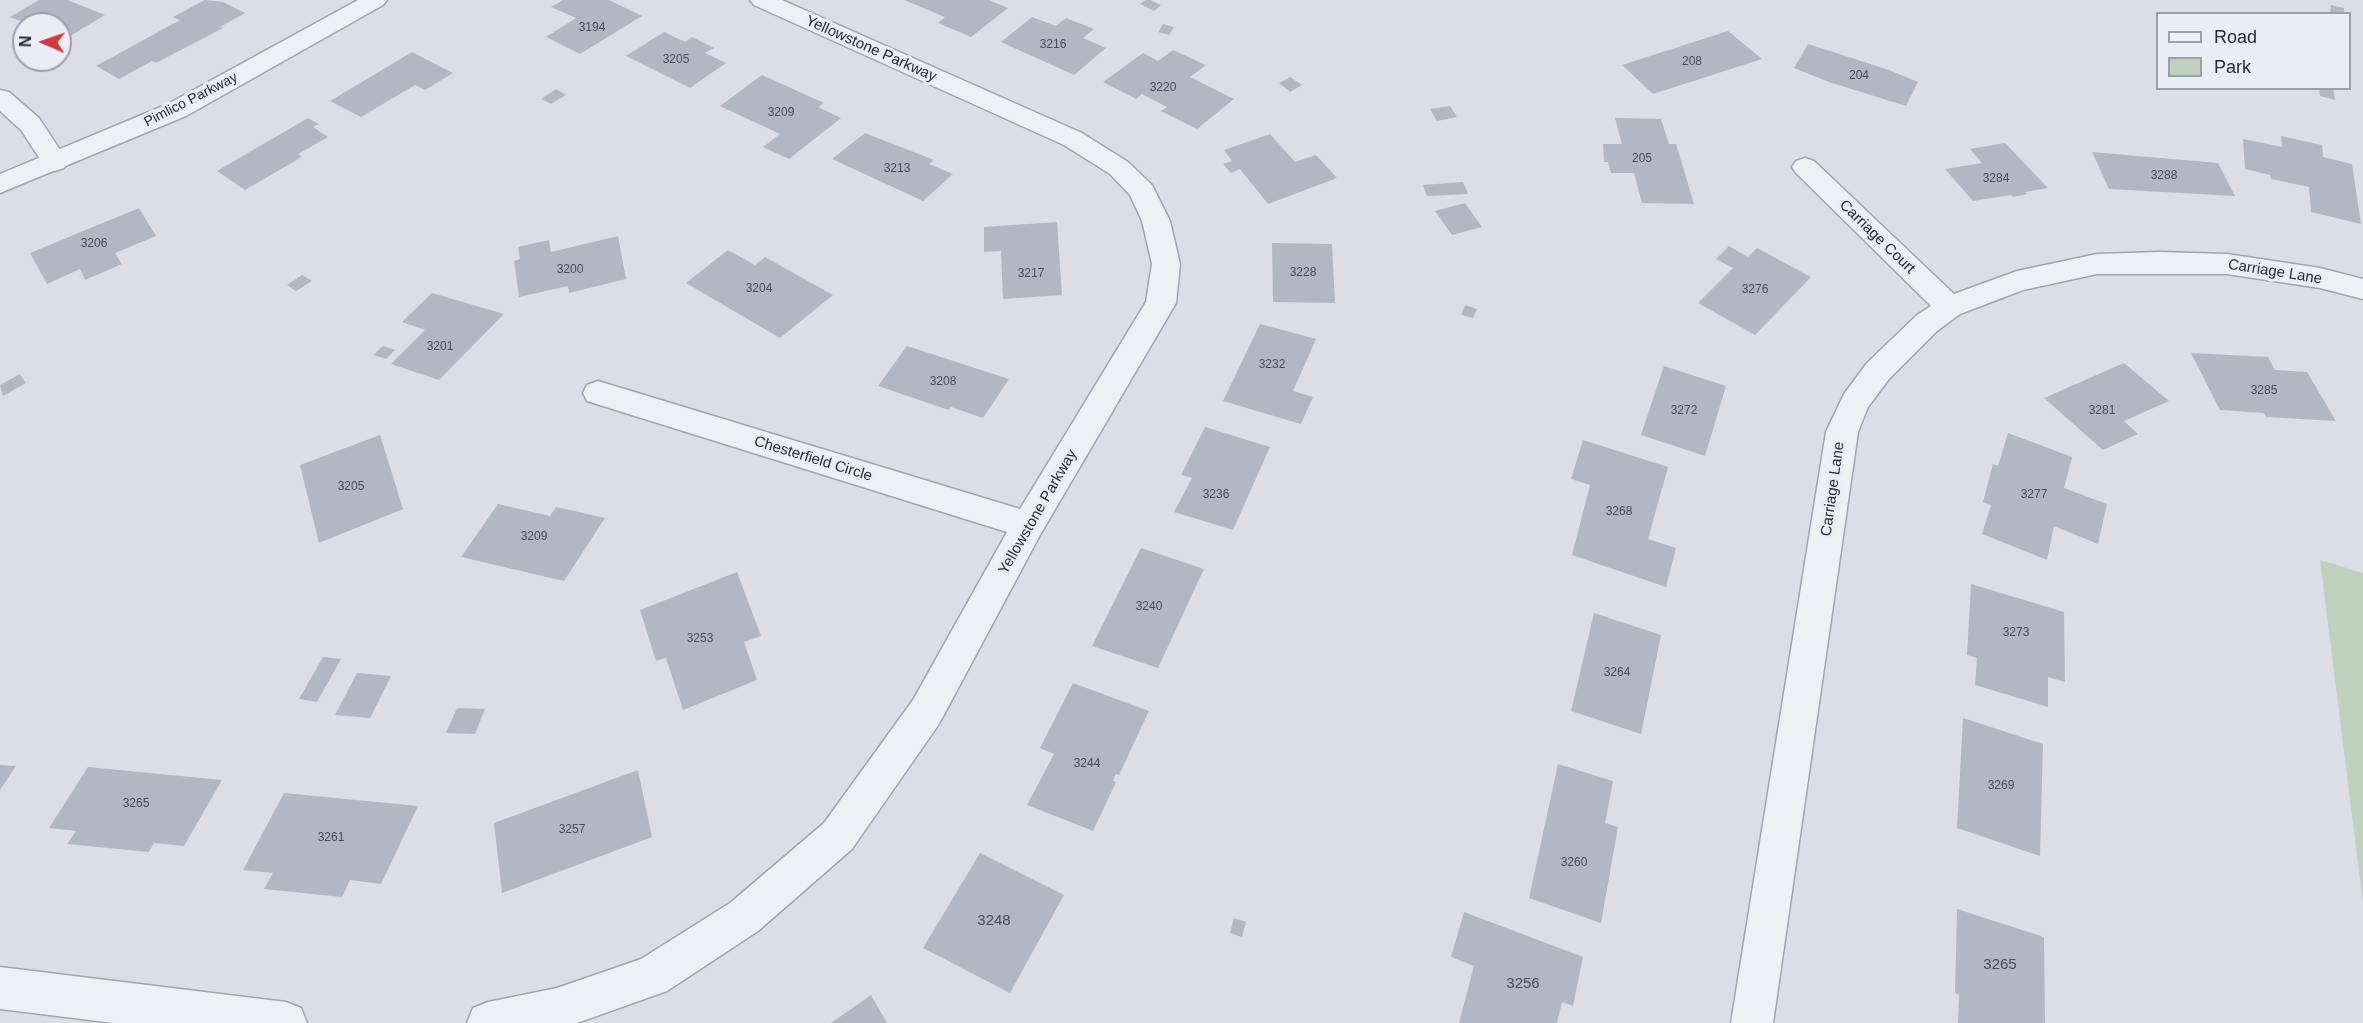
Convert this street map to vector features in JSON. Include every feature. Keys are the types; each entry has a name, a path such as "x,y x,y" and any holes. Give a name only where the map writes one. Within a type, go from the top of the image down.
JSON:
{"street":[{"name":"Pimlico Parkway","path":"0,184 177,110 375,0"},
{"name":"Yellowstone Parkway","path":"488,1023 557,1009 652,976 744,917 838,836 926,712 1028,525 1161,303 1166,264 1155,221 1142,191 1119,168 1073,139 762,0"},
{"path":"0,98 30,124 55,162"},
{"name":"Carriage Court","path":"1805,167 1950,307"},
{"name":"Carriage Lane","path":"1752,1023 1842,432 1855,402 1878,371 1927,323 1950,307 2018,281 2097,264 2227,264 2320,278 2363,289"},
{"name":"Chesterfield Circle","path":"598,393 1028,525"},
{"path":"0,988 286,1023"}],"green space":[{"path":"2320,560 2363,573 2363,903"}],"building":[{"path":"39,0 67,0 105,15 72,35 72,12 19,12"},
{"path":"205,0 223,2 245,13 220,27 223,28 156,63 152,61 119,79 96,66 180,20 173,17"},
{"path":"563,0 609,0 642,16 580,54 546,37 576,18 551,7"},
{"path":"904,0 989,0 1008,8 971,37 938,23 945,17"},
{"path":"1146,0 1161,5 1154,11 1140,4"},
{"path":"2331,5 2344,8 2344,12 2330,12"},
{"path":"1032,17 1056,26 1066,18 1094,29 1083,38 1106,48 1074,75 1001,42"},
{"path":"1163,24 1174,27 1169,35 1158,32"},
{"path":"1728,31 1762,59 1653,94 1622,65"},
{"path":"664,32 685,42 692,37 714,48 705,53 726,63 690,88 626,56"},
{"path":"1808,44 1889,70 1918,82 1906,106 1829,82 1794,68"},
{"path":"1173,50 1206,65 1190,77 1234,99 1197,129 1161,111 1167,107 1142,94 1136,99 1103,82 1143,53 1158,61"},
{"path":"412,52 453,73 425,90 415,85 361,117 330,101"},
{"path":"762,75 824,103 818,107 841,118 789,159 763,147 780,134 720,106"},
{"path":"1290,77 1302,85 1290,92 1279,83"},
{"path":"556,89 566,95 551,104 541,99"},
{"path":"2319,90 2333,90 2335,100 2320,96"},
{"path":"1450,106 1457,117 1437,121 1430,109"},
{"path":"308,118 319,124 313,127 328,137 298,154 302,157 245,190 217,171"},
{"path":"1615,118 1661,119 1669,144 1676,144 1694,204 1642,203 1634,173 1611,173 1608,162 1604,162 1603,144 1622,144"},
{"path":"865,133 934,160 929,164 953,174 923,201 832,159"},
{"path":"1270,134 1295,162 1316,155 1337,178 1268,204 1240,169 1231,173 1223,164 1232,161 1224,150"},
{"path":"2281,136 2322,145 2323,157 2352,164 2361,224 2311,212 2309,187 2271,179 2270,175 2245,169 2243,139 2282,147"},
{"path":"2005,143 2048,188 2025,192 2027,194 2013,197 2011,195 1973,201 1945,169 1982,163 1970,149"},
{"path":"2092,152 2218,163 2235,196 2109,189"},
{"path":"1463,182 1468,194 1427,196 1423,185"},
{"path":"1465,203 1482,227 1452,235 1435,211"},
{"path":"139,208 156,236 115,253 122,264 85,280 80,269 47,284 30,253"},
{"path":"1057,222 1062,295 1003,299 1001,251 984,252 984,227"},
{"path":"618,236 626,279 569,293 568,286 519,297 514,261 520,259 518,247 549,240 551,252"},
{"path":"1272,243 1332,244 1335,303 1273,302"},
{"path":"1729,246 1748,257 1757,248 1811,277 1755,335 1698,303 1733,268 1716,259"},
{"path":"728,250 755,265 765,257 833,295 780,338 686,283"},
{"path":"302,275 312,281 296,291 287,285"},
{"path":"432,293 504,314 439,380 391,364 425,330 402,322"},
{"path":"1465,305 1477,309 1473,318 1461,315"},
{"path":"1260,324 1316,339 1293,391 1313,397 1301,424 1223,401"},
{"path":"383,346 395,350 386,359 373,355"},
{"path":"907,346 1009,379 983,418 951,407 949,410 878,386"},
{"path":"2191,353 2268,357 2275,370 2307,372 2336,421 2266,417 2264,413 2220,410"},
{"path":"2124,363 2169,401 2124,421 2138,434 2103,450 2044,398"},
{"path":"1664,366 1726,386 1705,456 1641,435"},
{"path":"20,374 26,383 3,396 0,385"},
{"path":"1205,427 1270,447 1233,530 1174,512 1192,478 1181,475"},
{"path":"2008,433 2072,457 2064,488 2107,504 2098,544 2054,526 2047,560 1982,534 1991,505 1983,502 1993,464 1998,466"},
{"path":"380,435 403,509 319,543 300,465"},
{"path":"1583,440 1668,467 1648,539 1676,548 1666,587 1572,555 1590,485 1571,479"},
{"path":"498,504 550,516 556,507 605,518 564,581 461,557"},
{"path":"1141,548 1204,569 1158,668 1092,646"},
{"path":"737,572 761,636 744,642 757,680 683,710 666,658 656,661 640,610"},
{"path":"1971,584 2064,612 2065,682 2048,677 2048,707 1975,685 1977,658 1967,655"},
{"path":"1594,613 1661,635 1641,734 1571,711"},
{"path":"323,657 341,659 317,702 299,699"},
{"path":"357,673 391,676 370,718 335,715"},
{"path":"1073,683 1149,711 1119,775 1116,774 1113,781 1116,782 1093,831 1027,805 1054,754 1040,748"},
{"path":"457,708 485,709 475,734 446,733"},
{"path":"1963,718 2043,744 2040,856 1957,828"},
{"path":"1558,764 1613,781 1605,823 1618,827 1601,923 1529,898"},
{"path":"0,765 16,766 0,790"},
{"path":"88,767 222,780 184,846 154,843 149,852 67,844 76,831 49,828"},
{"path":"638,770 652,837 502,893 494,823"},
{"path":"284,793 418,806 381,884 350,880 342,897 264,889 273,873 243,870"},
{"path":"980,853 1064,895 1010,993 923,948"},
{"path":"1957,909 2044,937 2045,1023 1958,1023 1959,995 1955,993"},
{"path":"1464,912 1583,957 1573,1006 1562,1002 1557,1023 1459,1023 1474,966 1451,957"},
{"path":"1234,918 1246,922 1242,937 1230,933"},
{"path":"871,995 887,1023 831,1023"}]}
